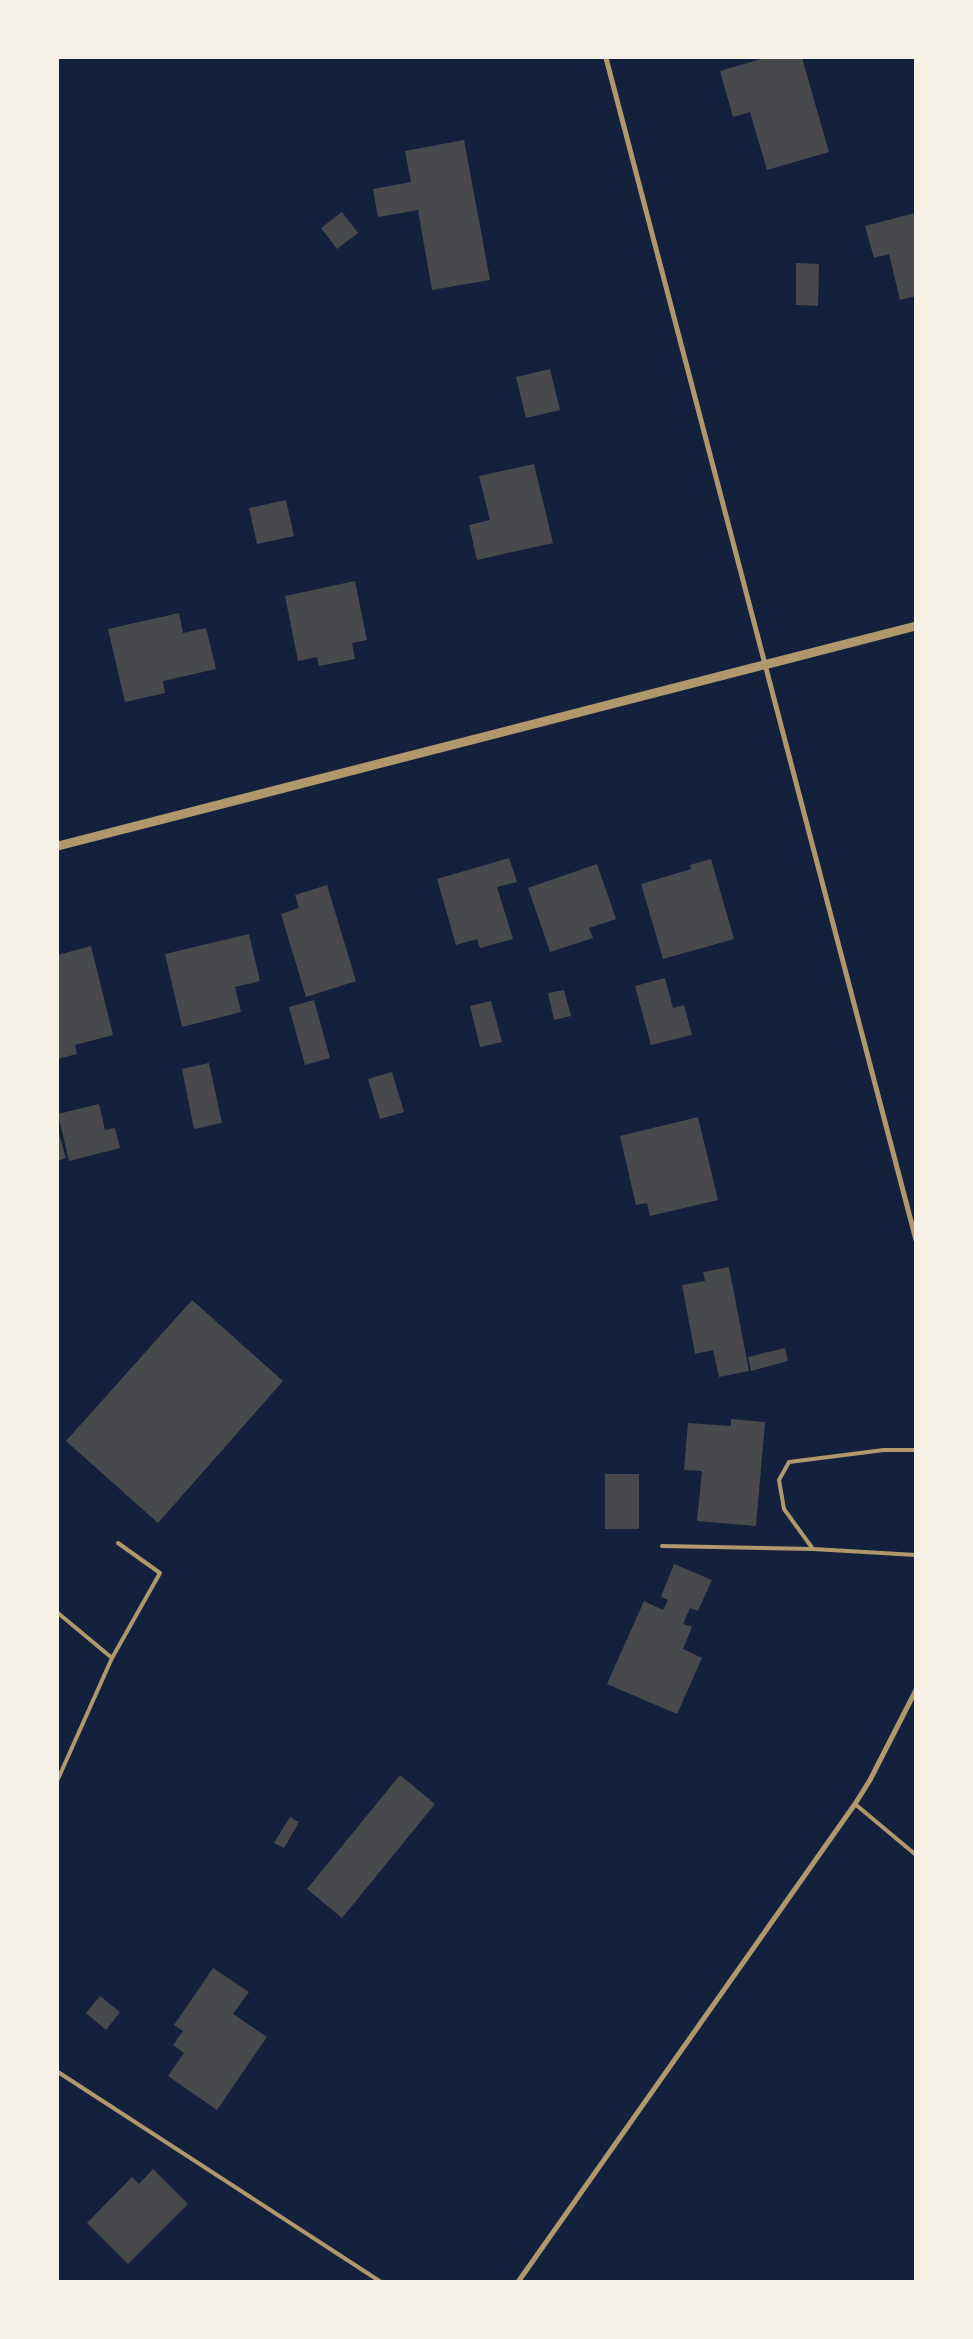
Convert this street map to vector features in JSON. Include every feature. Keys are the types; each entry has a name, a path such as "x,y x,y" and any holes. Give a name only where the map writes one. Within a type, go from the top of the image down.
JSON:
{"street":[{"path":"606,58 916,1240"},
{"path":"58,846 916,626"},
{"path":"518,2282 855,1804 870,1780 916,1690"}],"lane":[{"path":"813,1549 784,1509 779,1480 789,1462 884,1450 916,1450"},
{"path":"58,1779 112,1658 160,1573 118,1543"},
{"path":"662,1546 813,1549 916,1555"},
{"path":"58,1613 112,1658"},
{"path":"855,1804 916,1855"},
{"path":"58,2072 381,2282"}],"building":[{"path":"765,58 802,58 829,152 767,170 750,112 733,117 720,71"},
{"path":"464,140 490,280 432,290 418,210 378,217 373,189 411,182 405,151"},
{"path":"342,212 358,233 337,249 321,228"},
{"path":"915,213 916,296 900,300 889,254 874,258 865,226"},
{"path":"796,263 819,264 818,306 796,305"},
{"path":"550,369 560,410 526,418 516,377"},
{"path":"534,464 553,543 477,560 469,525 490,520 479,476"},
{"path":"286,500 294,536 257,544 249,508"},
{"path":"355,581 367,640 352,643 355,659 319,666 317,657 298,661 285,596"},
{"path":"179,613 183,633 206,628 216,669 163,681 165,693 125,702 108,629"},
{"path":"509,858 517,882 497,887 513,939 480,948 477,939 456,945 437,879"},
{"path":"711,859 734,939 663,959 641,884 691,869 690,865"},
{"path":"597,864 616,919 589,928 593,938 550,952 528,888"},
{"path":"327,885 356,981 306,997 281,914 299,908 295,895"},
{"path":"249,934 260,981 235,987 241,1012 182,1027 165,954"},
{"path":"91,946 113,1035 75,1045 77,1054 58,1059 58,955"},
{"path":"665,978 673,1008 684,1005 692,1035 651,1045 635,986"},
{"path":"564,990 571,1016 554,1020 548,993"},
{"path":"314,1000 330,1058 305,1065 289,1007"},
{"path":"491,1001 502,1042 480,1047 470,1006"},
{"path":"209,1063 222,1123 194,1129 182,1069"},
{"path":"392,1072 404,1112 380,1119 368,1079"},
{"path":"99,1104 105,1130 115,1128 120,1148 69,1161 58,1114"},
{"path":"698,1117 718,1200 650,1216 647,1203 636,1205 620,1136"},
{"path":"58,1131 66,1158 58,1161"},
{"path":"729,1267 749,1371 719,1377 713,1350 695,1354 682,1285 705,1281 703,1272"},
{"path":"192,1300 283,1381 158,1523 66,1441"},
{"path":"785,1348 788,1361 751,1371 748,1357"},
{"path":"731,1419 765,1422 756,1526 697,1521 702,1471 684,1470 688,1423 731,1426"},
{"path":"605,1474 639,1474 639,1529 605,1529"},
{"path":"674,1564 712,1580 698,1611 690,1608 683,1624 692,1627 683,1649 702,1658 677,1714 607,1684 644,1601 663,1610 668,1600 661,1597"},
{"path":"400,1775 435,1804 342,1918 307,1889"},
{"path":"290,1817 299,1822 284,1848 274,1843"},
{"path":"213,1968 249,1992 233,2014 267,2037 217,2110 168,2076 184,2053 173,2045 183,2031 174,2025"},
{"path":"100,1996 120,2012 106,2030 86,2013"},
{"path":"153,2169 188,2204 128,2264 87,2223 132,2177 139,2184"}]}
